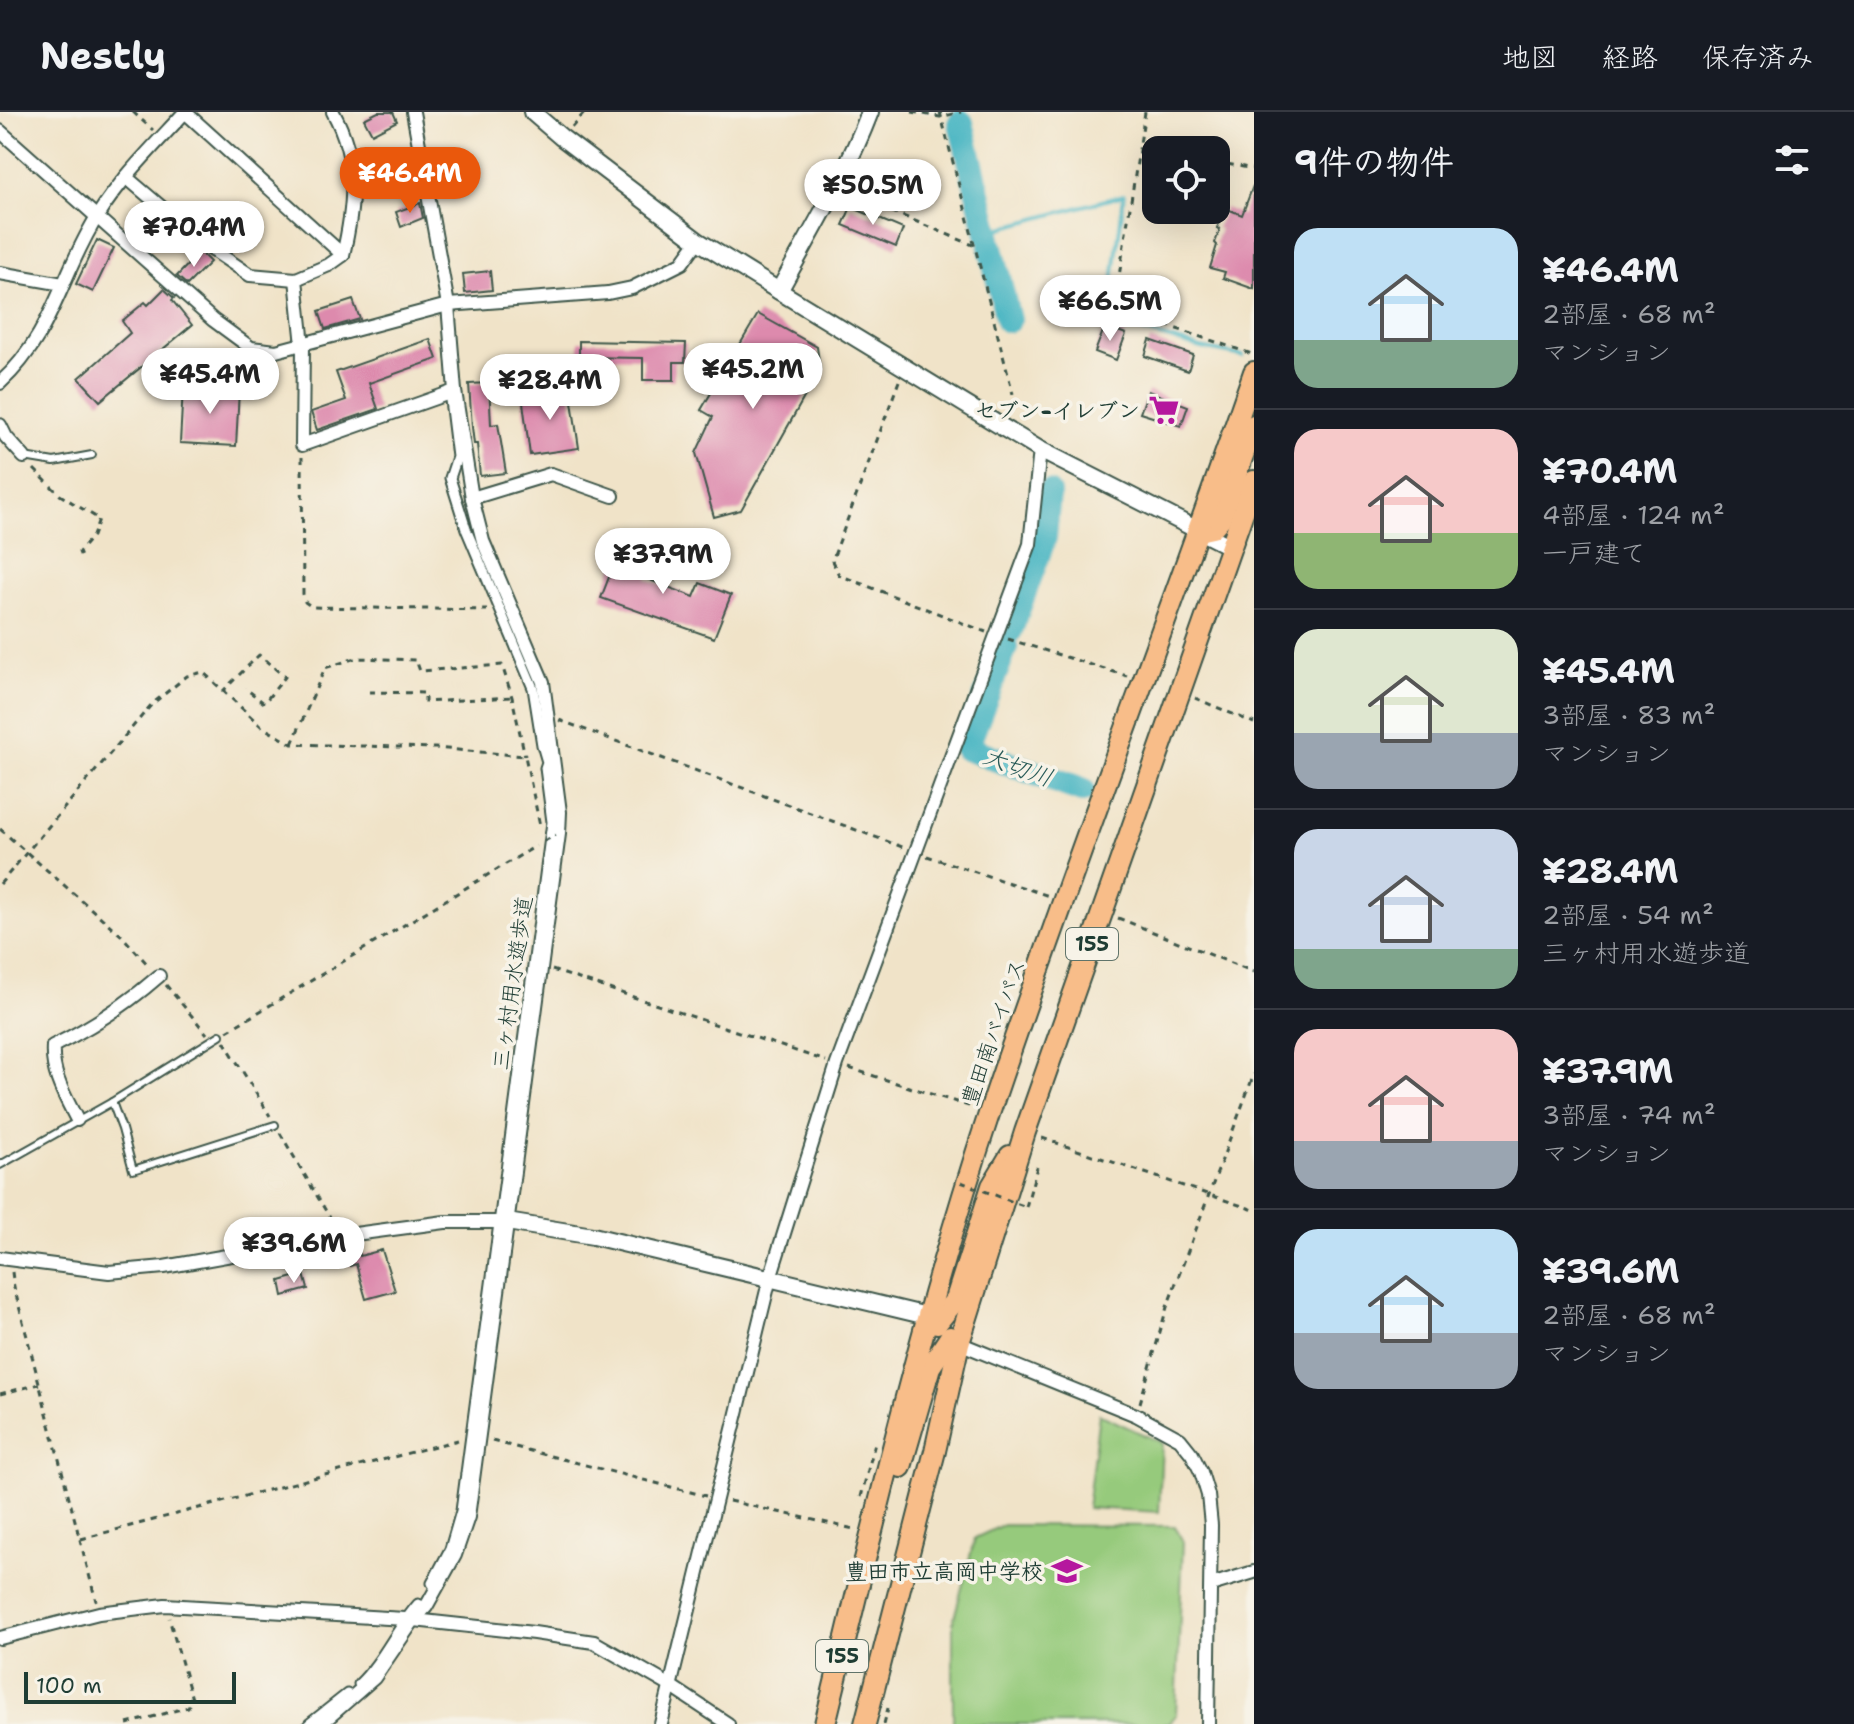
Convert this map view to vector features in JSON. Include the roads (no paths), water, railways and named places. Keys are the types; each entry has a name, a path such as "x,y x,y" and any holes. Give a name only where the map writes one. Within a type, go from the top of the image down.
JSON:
{"highway":[{"name":"豊田南バイパス","path":"865,1724 935,1451 943,1329 990,1113 1254,372"},
{"name":"155","path":"1198,531 1212,528 1220,519 1254,425"},
{"name":"豊田南バイパス","path":"825,1724 867,1548 943,1329 1025,1132 1254,481"},
{"path":"867,1548 889,1510 930,1367 956,1299 992,1186 1025,1132"}],"street":[{"path":"0,383 37,341 98,215 126,177 185,112 343,255"},
{"path":"126,177 207,246 250,275 296,279 329,265 343,255 348,233 353,170 344,132 333,112"},
{"path":"309,1724 370,1673 409,1620 426,1607 455,1555 468,1517 502,1222 559,834 560,812 543,682 483,541 472,498 452,392 448,305 413,112"},
{"path":"532,112 698,241 1040,450 1231,547"},
{"path":"779,291 857,147 870,112"},
{"path":"0,131 213,320 251,348 276,351 448,305 608,293 632,288 682,263 698,241"},
{"path":"0,273 63,284"},
{"path":"296,279 303,345 302,445 452,392"},
{"name":"三ヶ村用水遊歩道","path":"452,392 457,457 450,478 466,529 503,610 533,688 547,762 545,768 552,822 502,1222"},
{"path":"0,425 24,457"},
{"path":"661,1724 770,1278 837,1064 1030,544 1040,450"},
{"path":"472,498 551,474 613,496"},
{"path":"77,1120 57,1080 52,1062 53,1046 89,1029 131,1001 159,976"},
{"path":"6,1260 109,1272 164,1267 340,1236 445,1222 502,1222 593,1236 770,1278 943,1329 1136,1415 1180,1439 1192,1454 1208,1495 1211,1525 1208,1724"},
{"path":"1211,1585 1254,1572"},
{"path":"0,1638 99,1613 165,1605 409,1620 594,1642 669,1685 728,1724"},
{"path":"321,1724 374,1678 409,1620"}],"lane":[{"path":"24,457 54,462 92,455"},
{"path":"0,1165 112,1102 220,1035"},
{"path":"112,1102 133,1170 275,1125"}],"waterway":[{"name":"大切川","path":"961,123 988,234"},
{"path":"987,232 1124,195 1108,321 1201,348 1243,356"},
{"name":"大切川","path":"991,247 1008,320"},
{"name":"大切川","path":"1010,630 1044,537 1048,493"},
{"name":"大切川","path":"1005,647 966,748 1082,790"}],"place":[{"name":"セブン-イレブン","path":"1164,410"},
{"name":"豊田市立高岡中学校","path":"1067,1571"}]}
